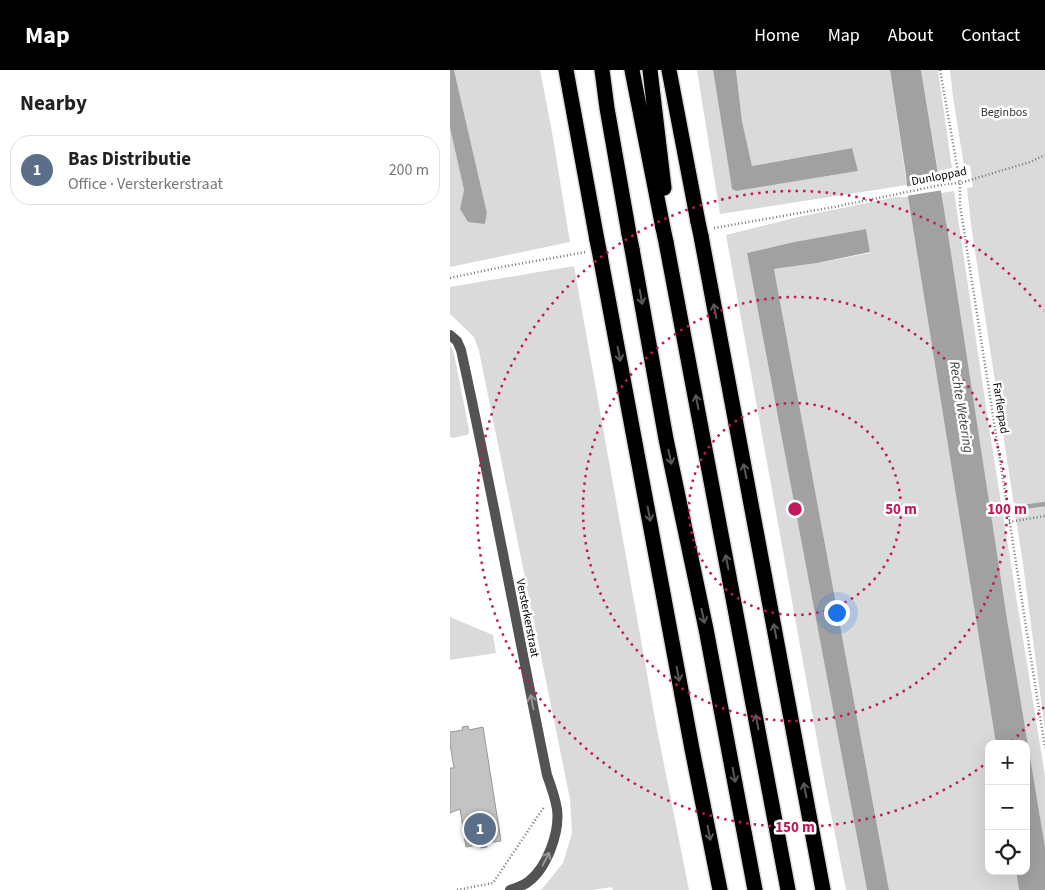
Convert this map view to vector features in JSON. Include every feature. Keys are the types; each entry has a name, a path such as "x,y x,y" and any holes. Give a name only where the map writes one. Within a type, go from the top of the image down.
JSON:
{"highway":[{"path":"557,70 579,141"},
{"path":"566,70 720,890"},
{"path":"602,70 607,108 666,439 706,629 755,890"},
{"path":"632,70 667,235 676,292 788,890"},
{"path":"650,70 667,235"},
{"path":"669,70 823,890"},
{"path":"678,70 678,118"}],"street":[{"name":"Versterkerstraat","path":"450,335 462,350 547,775 554,793 557,810 557,826 552,848 542,867 528,882 510,890"}],"path":[{"name":"Farflerpad","path":"940,70 960,183 960,205 1045,748"},
{"name":"Dunloppad","path":"834,206 946,184 960,183 1030,162 1045,155"},
{"path":"450,278 502,267"},
{"path":"1009,522 1045,516"},
{"path":"457,890 493,883 544,807 544,799"}],"green space":[{"path":"454,70 540,70 570,242 450,267 450,128 464,190 460,209 485,224 487,213"},
{"path":"697,70 713,70 732,188 736,191 858,171 851,148 752,166 742,121 736,70 890,70 907,185 720,214"},
{"path":"921,70 938,70 952,168 938,171"},
{"name":"Beginbos","path":"950,70 1045,70 1045,731 1023,564 971,225 967,188 973,187 970,165 964,166"},
{"path":"954,191 989,427 1045,776 1045,847 1030,757 1030,740 1027,740 1008,625 941,193"},
{"path":"896,197 908,197 995,740 985,740 985,875 1017,875 1019,890 889,890 774,269 870,253 866,229 747,253 867,890 846,890 823,773 726,235 798,217"},
{"path":"574,266 656,724 689,890 613,890 612,887 592,890 539,890 542,889 563,863 572,833 570,799 479,351 474,337 450,314 450,287"},
{"path":"450,345 454,354 469,430 467,435 452,438 450,437"},
{"path":"450,617 493,635 496,653 450,660"}],"water":[{"path":"450,70 454,70 487,213 485,224 468,222 460,209 464,190 450,128"},
{"path":"713,70 736,70 742,121 752,166 852,148 858,171 736,191 732,189"},
{"name":"Rechte Wetering","path":"890,70 921,70 1027,740 995,740"},
{"path":"866,229 870,252 817,263 774,269 889,890 867,890 747,253"},
{"path":"1030,757 1045,847 1045,890 1019,890 1017,875 1030,875"}],"pier":[{"path":"942,180 943,190 906,196 905,187"}],"building":[{"path":"468,726 469,730 483,727 501,841 486,843 487,847 481,848 481,844 466,847 460,809 450,813 450,768 454,768 450,732 463,730 462,727"}],"waterway":[{"path":"1017,508 1045,504"}],"place":[{"name":"Bas Distributie","path":"480,829"}]}
